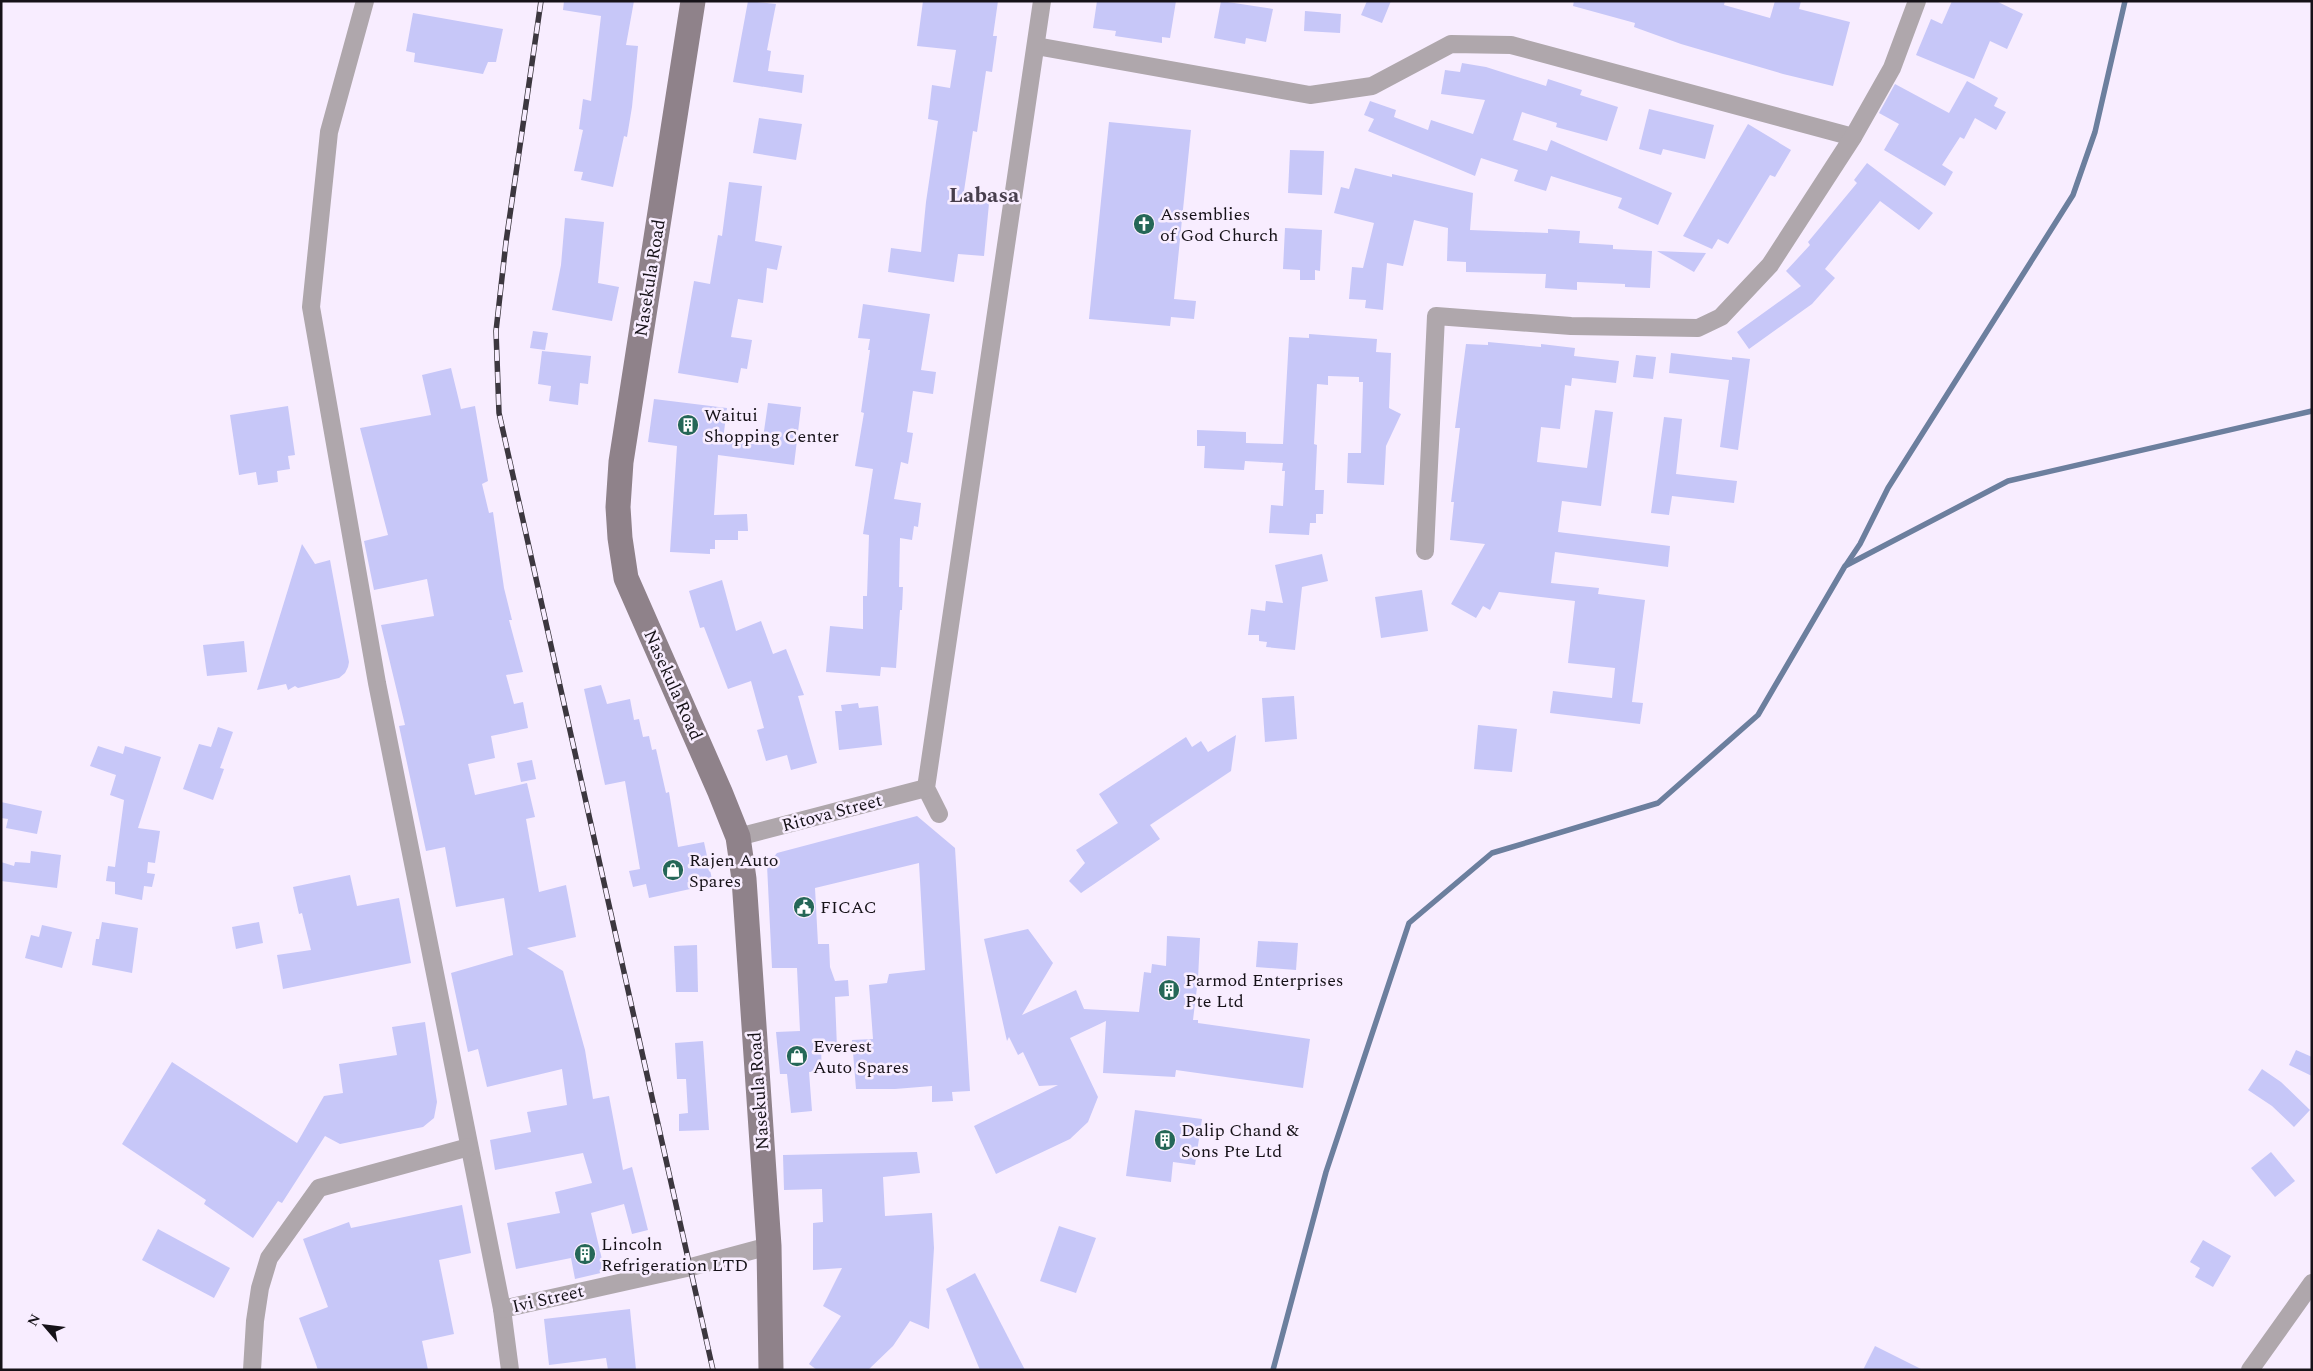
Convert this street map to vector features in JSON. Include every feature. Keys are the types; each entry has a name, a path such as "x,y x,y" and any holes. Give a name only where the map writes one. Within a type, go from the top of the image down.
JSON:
{"main road":[{"name":"Nasekula Road","path":"693,1 621,462 618,507 626,578 738,837 744,878 769,1246 771,1370"}],"street":[{"path":"365,1 329,132 311,307 377,683 502,1309 510,1370"},
{"path":"940,814 926,788 1042,1"},
{"path":"1425,551 1436,316 1571,326 1698,328 1721,317 1770,265 1853,137 1892,68 1917,1"},
{"path":"1036,46 1310,96 1372,86 1451,44 1511,45 1853,137"},
{"name":"Ritova Street","path":"738,837 926,788"},
{"path":"252,1370 258,1305 269,1258 319,1188 469,1147"},
{"name":"Ivi Street","path":"502,1309 692,1267 769,1246"},
{"path":"2250,1370 2312,1283"}],"building":[{"path":"564,1 634,1 626,45 638,46 632,107 627,137 624,136 613,187 581,180 583,172 574,171 583,130 579,129 583,99 591,101 601,16 563,10"},
{"path":"748,1 776,4 767,50 771,51 768,71 804,75 802,93 733,82"},
{"path":"923,1 998,1 993,36 997,36 992,72 986,71 977,132 973,131 964,191 990,193 984,256 958,254 954,282 888,272 891,248 921,252 938,121 928,119 932,85 950,88 956,50 917,46"},
{"path":"1097,1 1176,1 1170,38 1162,37 1162,43 1115,36 1116,31 1093,28"},
{"path":"1221,1 1273,9 1266,42 1246,38 1245,44 1214,38"},
{"path":"1367,1 1391,1 1382,23 1361,15"},
{"path":"1574,1 1725,1 1724,5 1770,18 1775,1 1801,1 1799,9 1850,22 1833,86 1783,74 1681,44 1634,27 1635,23 1573,6"},
{"path":"1952,1 1996,1 2023,14 2007,49 1990,41 1974,79 1916,55 1931,19 1942,24"},
{"path":"1305,11 1341,14 1340,33 1304,31"},
{"path":"413,13 503,29 496,62 488,62 483,74 414,62 415,53 406,51"},
{"path":"1462,63 1486,67 1546,86 1548,79 1582,90 1580,95 1618,107 1607,141 1556,127 1557,123 1522,112 1513,140 1547,151 1551,140 1672,193 1658,225 1618,208 1622,198 1551,176 1546,191 1514,181 1518,170 1481,158 1475,176 1368,131 1374,119 1364,115 1370,101 1396,110 1394,117 1428,130 1431,120 1473,134 1485,100 1441,94 1445,70 1460,72"},
{"path":"1967,81 1998,98 1994,106 2006,112 1996,130 1975,118 1964,139 1960,137 1942,165 1953,172 1945,186 1884,150 1899,124 1879,113 1895,84 1949,113"},
{"path":"1649,109 1714,125 1705,159 1663,149 1661,155 1639,149"},
{"path":"759,118 802,124 796,160 753,153"},
{"path":"1109,122 1191,130 1174,299 1196,301 1194,319 1171,317 1170,326 1089,319"},
{"path":"1748,124 1791,150 1775,177 1770,175 1728,244 1718,239 1712,249 1683,236"},
{"path":"1290,150 1324,151 1322,195 1288,193"},
{"path":"1867,163 1933,213 1919,230 1880,201 1825,269 1835,278 1812,304 1749,349 1737,332 1801,286 1786,271 1810,245 1808,242 1857,183 1854,180"},
{"path":"1355,168 1392,177 1392,174 1473,193 1470,230 1548,233 1548,229 1580,231 1579,243 1613,245 1613,249 1652,251 1650,288 1625,287 1625,284 1577,282 1577,290 1545,288 1546,274 1466,272 1466,262 1447,261 1448,228 1414,220 1403,266 1387,263 1383,310 1365,308 1366,300 1349,299 1352,267 1363,268 1374,223 1334,213 1341,187 1349,189"},
{"path":"729,182 762,186 755,241 782,246 777,270 767,268 763,303 738,299 731,337 752,340 747,369 741,368 738,383 678,373 694,281 710,284 718,235 722,236"},
{"path":"565,218 604,222 598,283 619,287 612,321 552,310 561,265"},
{"path":"1285,228 1322,230 1320,271 1315,270 1315,280 1300,280 1300,270 1283,269"},
{"path":"1657,251 1706,253 1694,272"},
{"path":"863,304 930,314 921,370 936,372 933,394 913,391 907,432 913,433 908,464 901,462 894,499 921,503 918,527 914,526 912,540 900,538 899,587 903,587 896,668 881,667 880,676 826,672 830,626 863,629 863,596 867,596 869,535 863,534 873,469 855,466 864,413 861,412 870,350 868,350 870,339 858,338"},
{"path":"533,331 548,333 545,350 530,348"},
{"path":"1309,334 1377,339 1376,352 1391,353 1389,408 1401,414 1386,446 1384,485 1347,483 1348,453 1361,453 1363,382 1359,382 1359,377 1328,376 1328,385 1317,384 1314,444 1317,445 1315,490 1324,490 1323,514 1316,514 1316,523 1310,523 1309,535 1269,533 1271,505 1283,506 1285,471 1282,471 1283,463 1245,461 1244,470 1204,468 1205,446 1197,446 1197,430 1246,432 1246,443 1283,444 1289,337 1309,338"},
{"path":"1488,342 1541,347 1541,344 1575,348 1574,356 1619,361 1616,383 1572,378 1571,386 1565,385 1560,429 1541,427 1537,462 1587,468 1595,410 1613,412 1601,506 1562,501 1558,532 1670,546 1668,567 1555,552 1551,583 1599,588 1598,594 1645,600 1632,702 1643,703 1640,724 1550,713 1553,691 1612,698 1615,668 1568,663 1575,601 1499,592 1490,610 1483,606 1476,618 1451,604 1485,544 1450,540 1454,502 1451,502 1460,428 1455,428 1466,344 1488,345"},
{"path":"542,351 591,356 588,384 580,383 578,405 549,401 551,386 538,384"},
{"path":"1671,353 1732,360 1732,357 1750,359 1738,450 1720,447 1729,380 1669,373"},
{"path":"1636,355 1656,357 1653,379 1633,377"},
{"path":"451,368 461,409 475,406 488,481 482,484 489,513 493,512 504,588 512,620 509,620 523,672 506,675 514,704 523,702 528,728 491,736 495,758 468,764 475,795 527,783 535,817 526,819 539,892 566,885 576,937 527,948 563,971 585,1050 593,1099 609,1096 623,1170 632,1167 648,1230 632,1234 624,1204 591,1213 605,1272 575,1279 571,1258 516,1269 507,1223 560,1213 555,1192 592,1183 583,1153 495,1170 490,1140 531,1132 527,1112 567,1105 562,1069 487,1087 478,1049 468,1052 451,973 513,955 504,898 456,907 445,847 426,851 399,726 405,725 381,625 434,616 427,579 374,590 364,541 388,535 360,428 431,415 422,375"},
{"path":"654,399 727,408 723,440 762,445 768,403 801,407 794,465 718,455 714,515 747,514 748,531 738,531 738,540 715,540 715,549 710,549 710,554 670,552 677,446 648,442"},
{"path":"288,406 295,455 288,456 290,469 277,471 278,482 258,485 256,472 239,475 230,415"},
{"path":"1664,417 1682,419 1676,474 1737,481 1734,503 1672,496 1669,515 1651,513"},
{"path":"302,544 315,564 330,560 349,662 348,667 339,678 298,688 295,686 288,690 286,684 257,690"},
{"path":"1322,554 1328,581 1302,587 1295,650 1266,647 1267,642 1259,641 1259,635 1248,635 1251,609 1265,611 1266,601 1283,603 1275,565"},
{"path":"722,580 736,631 761,621 773,654 786,649 804,695 798,696 817,763 791,770 787,755 766,761 757,730 764,728 751,681 728,689 704,627 700,628 689,591"},
{"path":"1422,590 1428,631 1381,638 1375,597"},
{"path":"244,641 247,672 207,676 203,645"},
{"path":"601,685 607,704 630,699 634,720 639,719 643,737 649,736 652,750 656,749 666,793 669,792 678,847 704,842 713,884 649,898 646,884 633,887 629,871 640,869 625,781 605,785 584,689"},
{"path":"1294,696 1297,739 1265,742 1262,698"},
{"path":"858,703 859,708 878,706 882,745 839,750 835,711 842,711 841,705"},
{"path":"1478,725 1517,729 1512,772 1474,769"},
{"path":"218,727 233,732 220,768 224,769 213,800 183,789 199,744 211,747"},
{"path":"1236,735 1231,771 1150,825 1160,839 1081,893 1069,881 1085,863 1076,850 1118,823 1099,794 1186,737 1192,747 1201,741 1208,752"},
{"path":"98,746 123,754 125,746 161,757 138,828 160,831 155,863 148,862 147,873 155,874 152,887 144,886 142,900 115,894 115,882 106,881 108,866 115,867 124,800 110,795 116,775 90,766"},
{"path":"532,760 536,779 521,782 517,763"},
{"path":"1,802 42,811 37,834 6,828 8,819 1,818"},
{"path":"917,816 955,848 970,1091 952,1092 953,1101 932,1102 932,1086 895,1089 856,1089 852,1040 873,1039 869,985 887,983 889,974 925,970 919,863 815,888 818,944 829,944 830,967 835,981 848,980 849,996 835,997 837,1048 821,1050 822,1071 809,1072 812,1111 791,1113 787,1074 780,1074 776,1032 800,1031 797,968 772,968 767,865 777,853"},
{"path":"31,851 61,855 57,888 1,881 1,862 14,866 15,862 30,863"},
{"path":"350,875 357,906 399,898 411,963 283,989 277,955 311,950 302,913 299,914 293,887"},
{"path":"102,922 138,928 132,973 92,965 96,939 99,939"},
{"path":"259,922 263,943 236,949 232,927"},
{"path":"42,925 72,932 62,968 25,958 31,935 39,937"},
{"path":"1028,929 1053,963 1022,1015 1076,990 1084,1009 1139,1012 1144,972 1151,973 1152,964 1166,966 1167,936 1200,938 1193,1020 1198,1020 1198,1023 1310,1039 1303,1088 1176,1070 1175,1077 1103,1073 1106,1021 1070,1038 1098,1097 1088,1122 1070,1139 996,1174 974,1126 1058,1085 1039,1086 1023,1052 1018,1055 1009,1037 1007,1041 984,939"},
{"path":"1258,941 1298,943 1296,970 1256,967"},
{"path":"697,945 698,992 676,992 674,946"},
{"path":"425,1022 437,1102 434,1118 423,1127 340,1144 325,1136 282,1203 278,1201 253,1238 204,1204 206,1200 122,1144 172,1062 297,1143 324,1096 343,1093 339,1064 397,1055 392,1027"},
{"path":"703,1041 709,1130 679,1131 679,1114 688,1113 686,1079 677,1079 675,1043"},
{"path":"2296,1050 2312,1057 2312,1076 2289,1065"},
{"path":"2262,1069 2281,1082 2310,1110 2294,1127 2272,1106 2248,1090"},
{"name":"Dalip Chand & Sons Pte Ltd","path":"1135,1110 1202,1119 1195,1165 1173,1162 1171,1182 1126,1176"},
{"path":"917,1152 920,1173 883,1177 885,1216 932,1213 934,1248 929,1329 910,1321 893,1346 868,1370 817,1370 809,1364 841,1316 823,1306 842,1268 813,1270 813,1223 823,1222 822,1189 784,1190 783,1155"},
{"path":"2271,1152 2295,1181 2275,1197 2251,1168"},
{"path":"462,1205 471,1253 439,1260 454,1334 422,1341 428,1370 318,1370 299,1318 328,1307 303,1239 349,1222 351,1228"},
{"path":"1059,1226 1096,1238 1076,1293 1040,1281"},
{"path":"158,1229 230,1268 214,1298 142,1260"},
{"path":"2203,1240 2231,1256 2213,1287 2195,1277 2200,1268 2190,1262"},
{"path":"975,1273 1025,1370 980,1370 946,1289"},
{"path":"630,1309 636,1370 608,1370 606,1358 549,1365 544,1319"},
{"path":"1875,1346 1923,1370 1863,1370"}],"waterway":[{"path":"1846,565 1860,544 1888,488 2073,195 2095,132 2125,1"},
{"path":"1273,1370 1326,1172 1409,923 1492,853 1658,803 1758,715 1845,566 2008,481 2312,411"}],"railway":[{"path":"541,1 506,242 496,331 499,413 713,1370"}],"place":[{"name":"Assemblies of God Church","path":"1144,224"},
{"name":"Waitui Shopping Center","path":"688,425"},
{"name":"Rajen Auto Spares","path":"673,870"},
{"name":"FICAC","path":"804,907"},
{"name":"Parmod Enterprises Pte Ltd","path":"1169,990"},
{"name":"Everest Auto Spares","path":"797,1056"},
{"name":"Dalip Chand & Sons Pte Ltd","path":"1165,1140"},
{"name":"Lincoln Refrigeration LTD","path":"585,1254"}],"district":[{"name":"Labasa","path":"984,195"}]}
